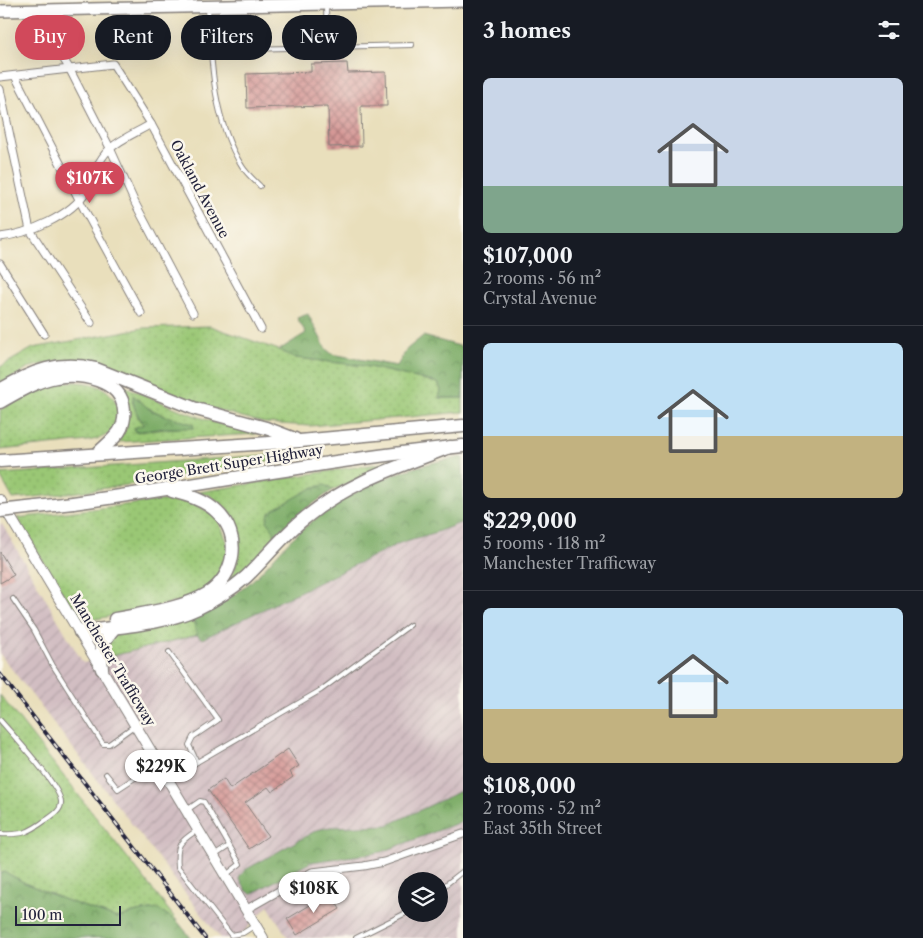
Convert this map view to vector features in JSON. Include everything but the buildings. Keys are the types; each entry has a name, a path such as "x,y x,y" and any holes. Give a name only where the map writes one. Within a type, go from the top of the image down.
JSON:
{"highway":[{"path":"0,390 28,374 48,368 70,364 84,366 96,369 196,409 266,428 300,441"},
{"path":"0,402 29,386 56,377 79,376 105,384 115,390 120,397 124,408 124,419 119,431 97,454"},
{"name":"George Brett Super Highway","path":"3,461 300,441 463,426"},
{"path":"80,632 164,620 198,608 235,586 247,576 293,527 338,493 383,472 457,446"},
{"name":"George Brett Super Highway","path":"0,511 167,490 227,478 342,460 457,446"},
{"path":"80,632 105,622 188,603 208,593 222,581 231,564 234,549 226,522 216,511 201,501 167,490"},
{"path":"102,669 100,650 106,637 115,627"}],"main road":[{"path":"0,11 41,6 190,3 208,6 463,1"},
{"name":"Manchester Trafficway","path":"0,500 263,938"}],"street":[{"path":"41,6 135,203 193,313"},
{"name":"Oakland Avenue","path":"69,68 114,64 150,124 261,329"},
{"path":"0,77 69,68"},
{"path":"15,76 79,200 141,313"},
{"path":"0,88 30,230 91,323"},
{"path":"0,237 30,230 67,210 79,200 110,148 150,124"},
{"path":"0,264 44,334"},
{"path":"246,909 312,872 384,862 463,834"}],"lane":[{"path":"208,6 208,15"},
{"path":"357,46 412,45"},
{"path":"211,60 230,145 243,168 260,186"},
{"path":"13,599 103,744 109,744 135,724"},
{"path":"169,780 321,690 410,625"},
{"path":"168,652 218,720 193,737 189,745 197,762"},
{"path":"0,720 40,766 62,798 61,806 57,812 36,828 18,835 0,834"},
{"path":"106,774 118,789 158,763"},
{"path":"187,810 200,801 204,802 240,864 226,874"},
{"path":"198,830 182,841 177,854 178,867 231,935 243,933 256,925"},
{"path":"214,856 229,846"},
{"path":"448,883 463,871"},
{"path":"356,938 398,917"}],"shaded area":[{"path":"463,522 463,938 288,938 268,906 238,938 220,938 0,654 0,525 2,524 83,663 197,635 202,639 402,542"}],"green space":[{"path":"308,314 326,349 332,354 397,366 407,349 423,336 463,347 463,398 439,398 441,390 438,383 365,366 296,358 279,350 306,333 297,318"},
{"path":"210,326 279,350 296,358 365,366 438,383 441,390 439,398 463,398 463,412 310,426 264,423 196,404 104,365 75,360 58,361 31,367 0,384 0,367 33,348 143,328"},
{"path":"111,381 201,418 256,434 117,442 127,427","holes":["132,400 163,415 178,428 135,432 134,428 144,424 138,417"]},
{"path":"65,382 80,382 100,387 113,397 119,413 117,425 113,430 102,437 88,441 0,450 0,410 39,388"},
{"path":"133,395 149,409 193,424 194,428 165,428 135,432 134,428 144,424 139,418 133,403"},
{"path":"300,454 300,456 121,486 13,499 0,476 0,474"},
{"path":"463,457 463,522 402,542 202,639 197,635 192,616 218,604 242,589 291,540 333,506 374,483 395,474 440,461"},
{"path":"394,462 333,490 329,486 275,532 275,536 248,566 231,581 240,541 236,522 224,506 208,494 204,495 199,492"},
{"path":"325,485 333,490 304,510 275,536 275,532 267,521 269,513 314,487"},
{"path":"175,499 189,500 218,518 229,547 223,573 206,591 181,601 97,619 81,618 74,612 17,518"},
{"path":"192,616 197,635 104,658 111,635"},
{"path":"0,695 178,922 158,909 137,912 117,918 65,900 27,884 5,872 0,874"},
{"path":"463,790 463,821 382,852 311,862 251,894 246,890 239,878 245,870 317,830 330,827 388,825"},
{"path":"5,872 27,884 65,900 117,918 137,912 158,909 178,922 191,938 0,938 0,874"}],"railway":[{"path":"0,674 205,938"}]}
